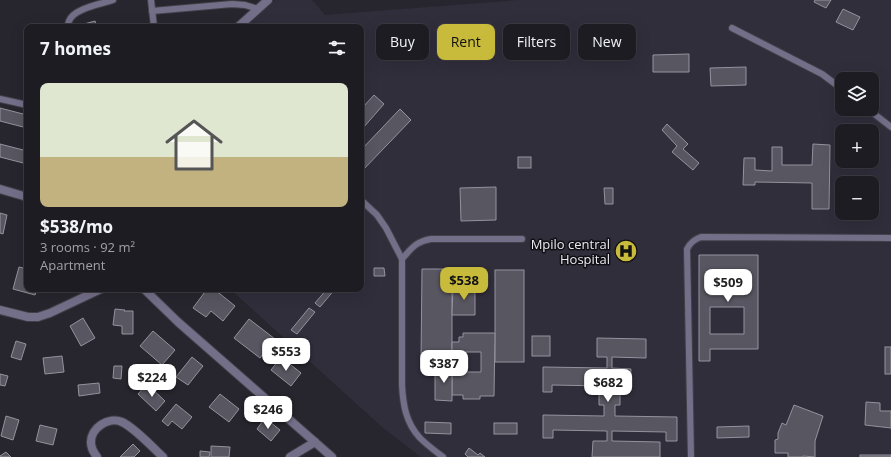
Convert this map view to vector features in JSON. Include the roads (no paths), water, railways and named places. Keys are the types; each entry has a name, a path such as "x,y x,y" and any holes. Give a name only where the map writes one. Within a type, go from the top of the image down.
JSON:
{"street":[{"path":"241,24 268,0"},
{"path":"0,189 24,196"},
{"path":"0,310 28,317 38,317 95,292"},
{"path":"147,292 178,322 332,457"},
{"path":"97,457 93,451 91,442 92,434 97,427 104,422 112,420 120,421 130,426 163,457"},
{"path":"290,457 315,442"}],"lane":[{"path":"68,24 69,20 74,14 113,0"},
{"path":"151,0 154,24"},
{"path":"152,11 232,4 245,5 258,9"},
{"path":"732,28 822,74 835,84"},
{"path":"0,99 24,104"},
{"path":"877,116 891,127"},
{"path":"364,203 377,215 386,228 402,259 402,385 403,403 406,417 420,438 442,457"},
{"path":"691,457 687,249 689,244 701,237 891,238"},
{"path":"402,259 415,244 422,240 522,239"}],"place":[{"name":"Mpilo central Hospital","path":"626,251"}]}
